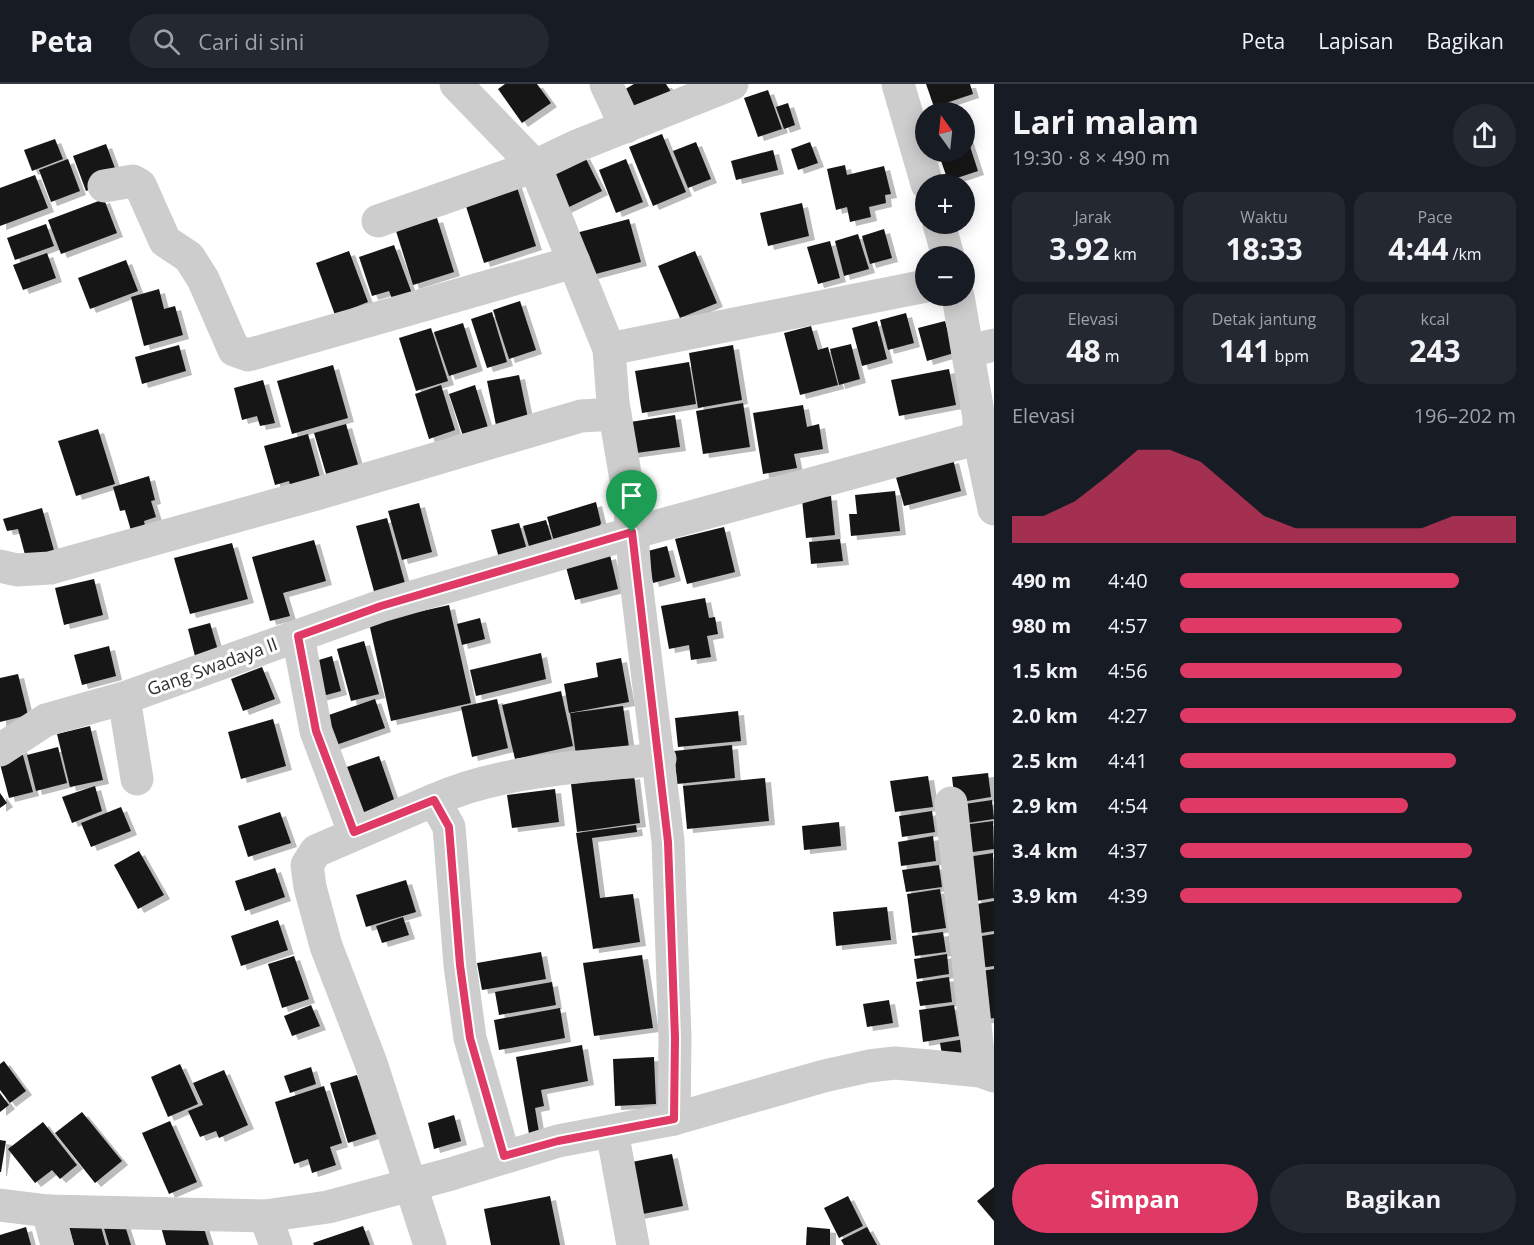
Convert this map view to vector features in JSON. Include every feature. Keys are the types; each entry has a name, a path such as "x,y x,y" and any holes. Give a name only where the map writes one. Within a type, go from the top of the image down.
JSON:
{"street":[{"path":"456,84 535,166 609,349 615,414 660,759 668,842 675,1038 674,1119"},
{"path":"606,84 626,127"},
{"path":"378,221 535,166 579,145 626,127 674,94 732,84"},
{"path":"898,84 924,174"},
{"path":"104,186 133,181 140,184 165,241 189,257 203,279 234,350 248,355 574,262"},
{"path":"609,349 915,288"},
{"path":"962,306 981,348 980,438 994,509"},
{"path":"0,566 17,570 50,568 316,494 580,416 615,414"},
{"name":"Gang Swadaya II","path":"1,747 46,720 123,698 381,606 632,532 980,438"},
{"path":"298,636 316,731 354,832"},
{"path":"123,698 137,779"},
{"path":"430,1245 371,1063 326,946 309,887 307,865 316,851 354,832 484,781 561,769 660,759"},
{"path":"434,800 449,827 460,965 470,1038 504,1156"},
{"path":"0,1205 271,1230 328,1207 410,1183 451,1174 558,1141 674,1119 824,1076 869,1066 895,1063 987,1073 951,803"},
{"path":"612,1131 633,1245"},
{"path":"48,1211 57,1245"}],"building":[{"path":"505,84 537,84 551,103 522,123 498,89"},
{"path":"634,84 666,84 673,95 630,120 615,95"},
{"path":"926,84 970,84 973,94 949,102 932,102"},
{"path":"768,90 782,129 758,137 744,98"},
{"path":"788,103 795,125 784,129 776,107"},
{"path":"662,134 686,192 653,206 629,147"},
{"path":"55,139 63,159 32,171 24,150"},
{"path":"696,142 711,179 688,188 673,151"},
{"path":"810,142 818,163 798,170 791,149"},
{"path":"106,144 119,179 86,191 73,156"},
{"path":"773,150 778,170 736,180 731,161"},
{"path":"584,155 602,191 561,211 543,174"},
{"path":"68,159 80,191 51,202 39,170"},
{"path":"626,159 643,202 616,213 599,170"},
{"path":"941,162 975,162 978,171 969,174 946,174"},
{"path":"845,165 847,175 884,166 891,194 885,195 886,203 869,207 871,217 850,222 847,207 836,210 827,169"},
{"path":"35,175 48,208 0,226 0,188"},
{"path":"515,181 536,246 484,263 463,197"},
{"path":"104,199 117,233 61,254 48,220"},
{"path":"802,203 809,236 768,246 760,213"},
{"path":"437,218 454,272 413,285 396,231"},
{"path":"629,219 641,262 588,276 576,233"},
{"path":"46,224 54,246 15,260 7,238"},
{"path":"884,229 892,258 870,264 862,236"},
{"path":"858,234 869,269 844,276 835,241"},
{"path":"830,241 840,278 818,284 807,247"},
{"path":"394,245 414,299 395,306 389,291 372,296 359,257"},
{"path":"349,251 368,302 335,315 316,263"},
{"path":"695,251 717,303 680,318 658,266"},
{"path":"47,253 56,278 23,290 13,265"},
{"path":"126,260 138,291 90,309 78,278"},
{"path":"159,289 164,309 175,306 183,335 144,346 131,297"},
{"path":"520,301 536,350 509,359 493,310"},
{"path":"492,312 507,362 487,368 471,319"},
{"path":"906,313 914,343 888,350 880,320"},
{"path":"877,321 887,359 862,366 852,328"},
{"path":"945,321 954,353 927,361 918,328"},
{"path":"463,323 477,367 449,376 434,332"},
{"path":"811,326 818,350 828,347 838,385 800,395 784,333"},
{"path":"431,328 448,381 416,391 399,338"},
{"path":"851,344 860,379 839,385 830,349"},
{"path":"179,345 186,371 142,384 135,357"},
{"path":"733,345 742,400 698,408 689,353"},
{"path":"689,362 696,404 642,413 635,371"},
{"path":"333,365 348,418 292,434 277,381"},
{"path":"949,369 956,405 899,416 891,380"},
{"path":"519,375 530,428 498,435 487,381"},
{"path":"263,380 275,423 260,426 257,416 242,420 234,388"},
{"path":"441,385 455,430 429,439 415,394"},
{"path":"475,385 489,431 464,439 449,394"},
{"path":"743,403 750,447 703,454 696,411"},
{"path":"803,405 807,427 819,424 823,449 794,454 797,468 763,474 753,413"},
{"path":"675,415 680,447 629,454 624,423"},
{"path":"346,424 359,468 327,477 314,433"},
{"path":"98,429 115,484 76,496 58,441"},
{"path":"308,434 323,488 293,496 289,481 275,485 264,446"},
{"path":"953,459 961,491 904,506 895,474"},
{"path":"149,476 155,500 151,501 156,517 144,521 146,530 132,534 125,510 120,511 113,487"},
{"path":"895,491 900,531 851,536 849,514 857,514 855,495"},
{"path":"831,496 835,535 806,538 802,499"},
{"path":"596,502 601,523 591,543 557,552 547,517"},
{"path":"419,503 432,552 402,560 388,511"},
{"path":"42,508 55,554 27,562 18,529 7,531 3,519"},
{"path":"387,518 406,587 375,595 356,526"},
{"path":"546,520 556,553 533,560 523,526"},
{"path":"519,523 530,560 502,568 491,530"},
{"path":"724,527 735,572 687,584 675,539"},
{"path":"840,539 843,561 811,564 809,542"},
{"path":"314,540 326,581 283,593 290,616 270,621 252,557"},
{"path":"232,543 248,599 190,614 174,558"},
{"path":"667,546 675,577 653,583 644,552"},
{"path":"610,555 618,589 575,600 566,567"},
{"path":"94,579 103,615 64,625 55,588"},
{"path":"705,598 709,618 715,617 718,634 707,636 711,657 691,660 689,645 669,649 661,606"},
{"path":"449,605 471,703 391,721 369,623"},
{"path":"480,618 485,639 462,645 457,624"},
{"path":"210,623 220,657 197,664 188,629"},
{"path":"364,641 379,694 351,701 337,649"},
{"path":"109,646 116,676 82,685 74,655"},
{"path":"541,653 546,679 476,696 470,670"},
{"path":"332,656 341,691 319,697 309,663"},
{"path":"621,658 629,702 569,713 564,684 598,677 596,663"},
{"path":"262,667 275,699 243,711 231,679"},
{"path":"18,674 28,715 0,722 0,678"},
{"path":"561,691 573,746 515,759 502,705"},
{"path":"375,699 385,728 333,746 323,717"},
{"path":"497,699 508,748 472,757 461,707"},
{"path":"623,706 629,747 576,755 570,713"},
{"path":"738,711 741,741 678,747 675,718"},
{"path":"273,719 286,766 241,779 228,732"},
{"path":"90,726 103,780 70,787 57,734"},
{"path":"732,745 735,778 677,784 674,751"},
{"path":"58,747 67,783 36,791 27,755"},
{"path":"21,748 33,792 9,798 0,764"},
{"path":"379,756 396,805 351,820 335,771"},
{"path":"988,773 991,797 955,803 952,777"},
{"path":"634,775 640,823 577,832 571,784"},
{"path":"928,776 933,807 895,812 890,781"},
{"path":"765,778 769,821 687,829 683,786"},
{"path":"95,786 102,811 72,823 62,797"},
{"path":"555,789 559,822 512,828 507,795"},
{"path":"0,793 7,803 0,808"},
{"path":"992,800 994,819 961,824 958,805"},
{"path":"121,807 131,831 91,847 81,823"},
{"path":"932,811 935,832 902,837 899,816"},
{"path":"280,812 291,843 248,857 238,826"},
{"path":"993,821 994,849 959,854 955,826"},
{"path":"839,822 841,846 804,850 802,826"},
{"path":"636,825 637,832 592,838 600,898 633,894 640,942 593,949 576,833"},
{"path":"933,836 936,861 901,866 898,842"},
{"path":"139,851 164,895 138,909 114,865"},
{"path":"993,853 994,898 976,901 961,858"},
{"path":"939,865 942,887 906,892 902,870"},
{"path":"275,868 285,897 245,911 235,881"},
{"path":"406,880 416,912 366,927 356,895"},
{"path":"940,889 946,928 912,933 907,894"},
{"path":"994,901 994,931 975,934 971,905"},
{"path":"887,907 891,940 836,946 833,912"},
{"path":"403,917 409,935 382,943 376,926"},
{"path":"278,920 288,950 241,966 231,936"},
{"path":"943,932 946,952 915,956 912,936"},
{"path":"994,934 994,966 980,968 976,937"},
{"path":"541,952 546,979 482,990 477,963"},
{"path":"947,954 949,974 917,979 914,959"},
{"path":"642,955 653,1028 594,1036 583,963"},
{"path":"294,956 309,999 282,1008 268,964"},
{"path":"994,969 994,1018 982,1020 975,972"},
{"path":"949,977 952,1002 920,1006 916,982"},
{"path":"552,982 556,1005 499,1015 495,992"},
{"path":"889,1000 893,1023 867,1027 863,1004"},
{"path":"311,1005 320,1026 292,1036 284,1016"},
{"path":"954,1005 959,1036 923,1042 919,1010"},
{"path":"560,1008 565,1038 499,1050 494,1020"},
{"path":"965,1039 968,1056 943,1060 940,1043"},
{"path":"582,1045 588,1081 541,1090 544,1106 535,1108 539,1132 529,1134 516,1057"},
{"path":"654,1057 656,1104 615,1106 613,1059"},
{"path":"4,1061 26,1091 10,1103 0,1090 0,1064"},
{"path":"180,1064 198,1104 168,1117 151,1077"},
{"path":"311,1067 316,1084 290,1093 284,1076"},
{"path":"224,1070 248,1125 219,1138 216,1131 200,1137 188,1111 203,1105 193,1083"},
{"path":"357,1075 376,1134 348,1143 330,1083"},
{"path":"324,1086 342,1143 330,1147 336,1165 312,1173 308,1159 294,1164 275,1102"},
{"path":"0,1093 9,1105 0,1112"},
{"path":"82,1112 122,1161 95,1183 55,1133"},
{"path":"454,1115 461,1141 434,1149 428,1123"},
{"path":"170,1121 197,1182 169,1194 142,1133"},
{"path":"43,1122 77,1165 60,1179 52,1170 35,1183 8,1149"},
{"path":"0,1140 6,1141 1,1172 0,1172"},
{"path":"672,1154 683,1206 638,1215 627,1163"},
{"path":"994,1187 994,1221 977,1201"},
{"path":"550,1196 560,1245 491,1245 484,1209"},
{"path":"848,1196 863,1226 839,1238 824,1208"},
{"path":"200,1215 209,1245 166,1245 161,1227"},
{"path":"98,1216 106,1245 74,1245 68,1225"},
{"path":"123,1219 131,1245 109,1245 103,1225"},
{"path":"363,1226 370,1245 314,1245 313,1243"},
{"path":"26,1227 31,1245 0,1245 0,1235"},
{"path":"807,1227 830,1229 830,1245 806,1245"},
{"path":"867,1227 877,1245 844,1245 841,1240"}],"route":[{"path":"632,532 668,842 675,1038 674,1119 558,1141 504,1156 470,1038 460,965 449,827 434,800 354,832 316,731 298,636 381,606 632,532"}]}
